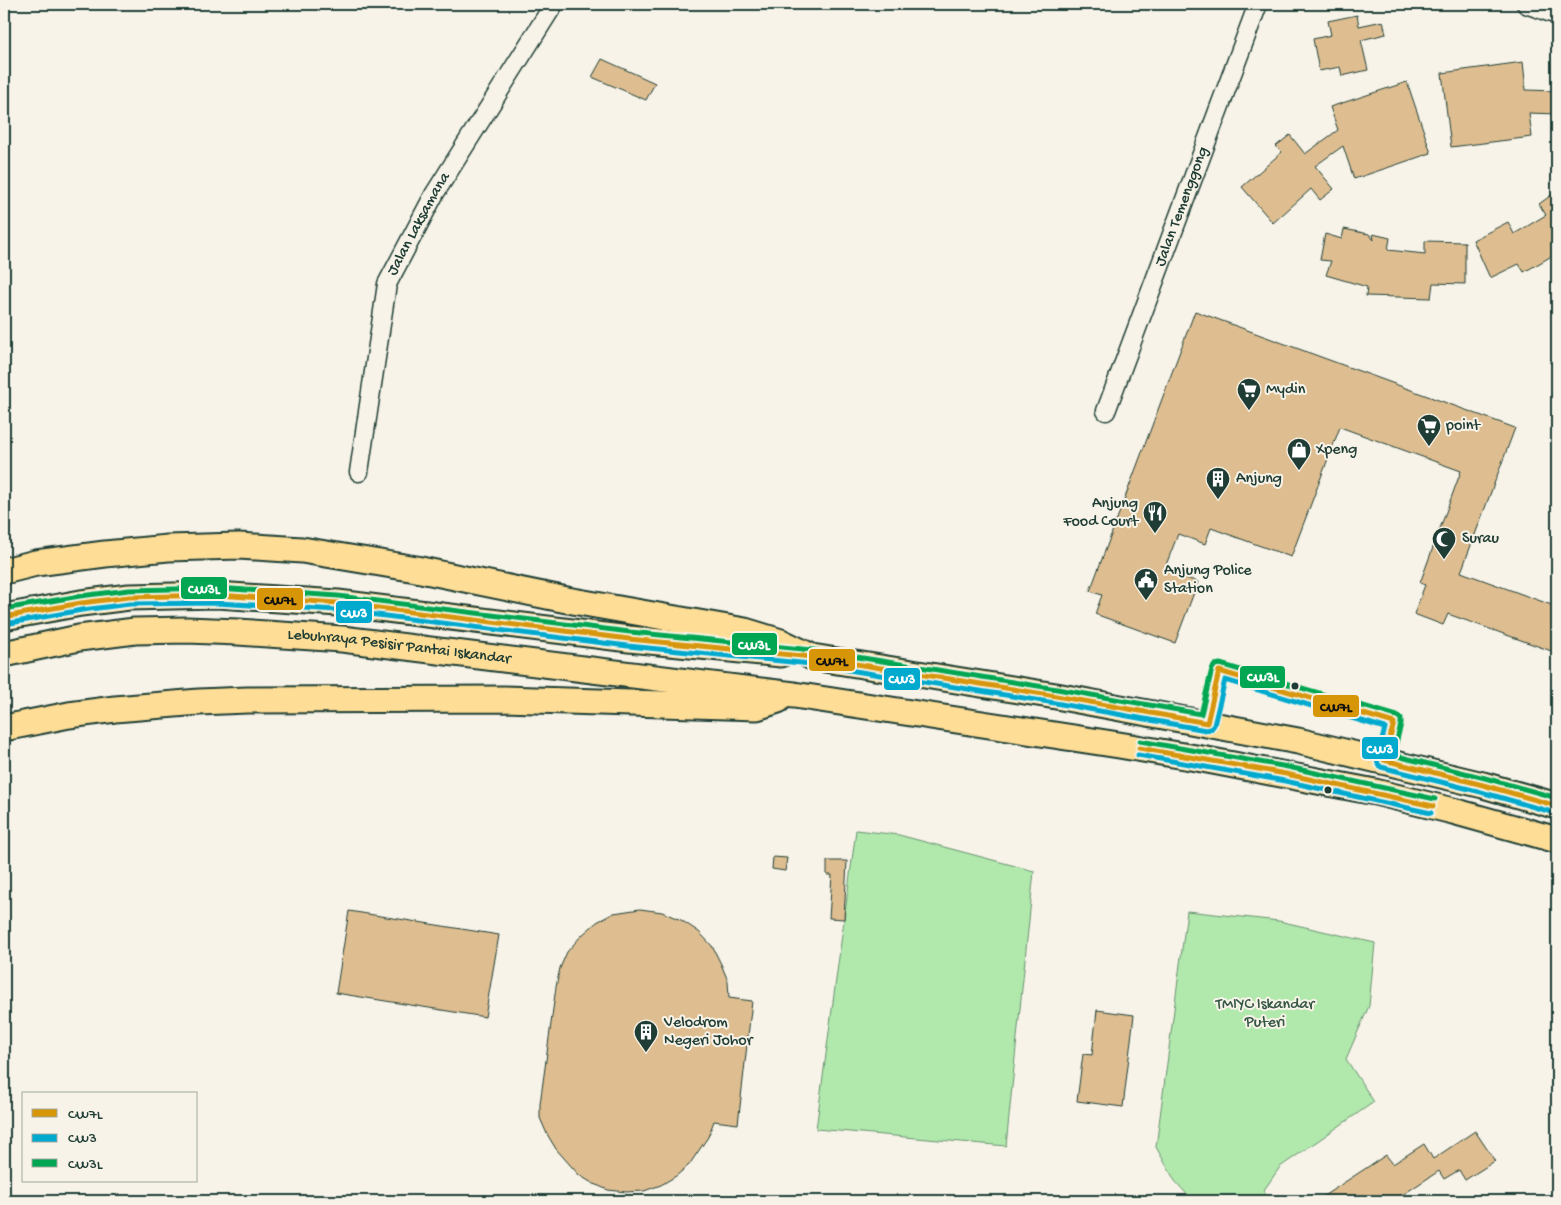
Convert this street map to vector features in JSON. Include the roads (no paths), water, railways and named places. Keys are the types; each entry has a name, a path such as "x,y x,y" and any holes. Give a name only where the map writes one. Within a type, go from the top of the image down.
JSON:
{"highway":[{"path":"4,571 36,563 168,548 239,546 302,550 745,632 781,642 812,657"},
{"path":"4,618 81,603 129,597 217,595 338,604 629,639 812,657 1207,722 1298,741 1475,783 1557,806"},
{"name":"Lebuhraya Pesisir Pantai Iskandar","path":"4,654 79,638 135,631 187,630 342,639 794,695 1202,758 1375,792 1453,811 1557,840"},
{"path":"4,728 116,708 199,702 504,698 757,707 794,695"}],"street":[{"name":"Jalan Laksamana","path":"359,472 387,284 434,193 554,4"},
{"name":"Jalan Temenggong","path":"1106,410 1258,4"},
{"path":"1526,4 1557,15"}],"place":[{"name":"Mydin","path":"1249,411"},
{"name":"point","path":"1429,447"},
{"name":"Xpeng","path":"1299,471"},
{"name":"Anjung","path":"1218,500"},
{"name":"Anjung Food Court","path":"1155,534"},
{"name":"Surau","path":"1444,560"},
{"name":"Anjung Police Station","path":"1146,601"},
{"name":"Velodrom Negeri Johor","path":"646,1053"}],"park label":[{"name":"TMIYC Iskandar Puteri","path":"1265,1014"}]}
